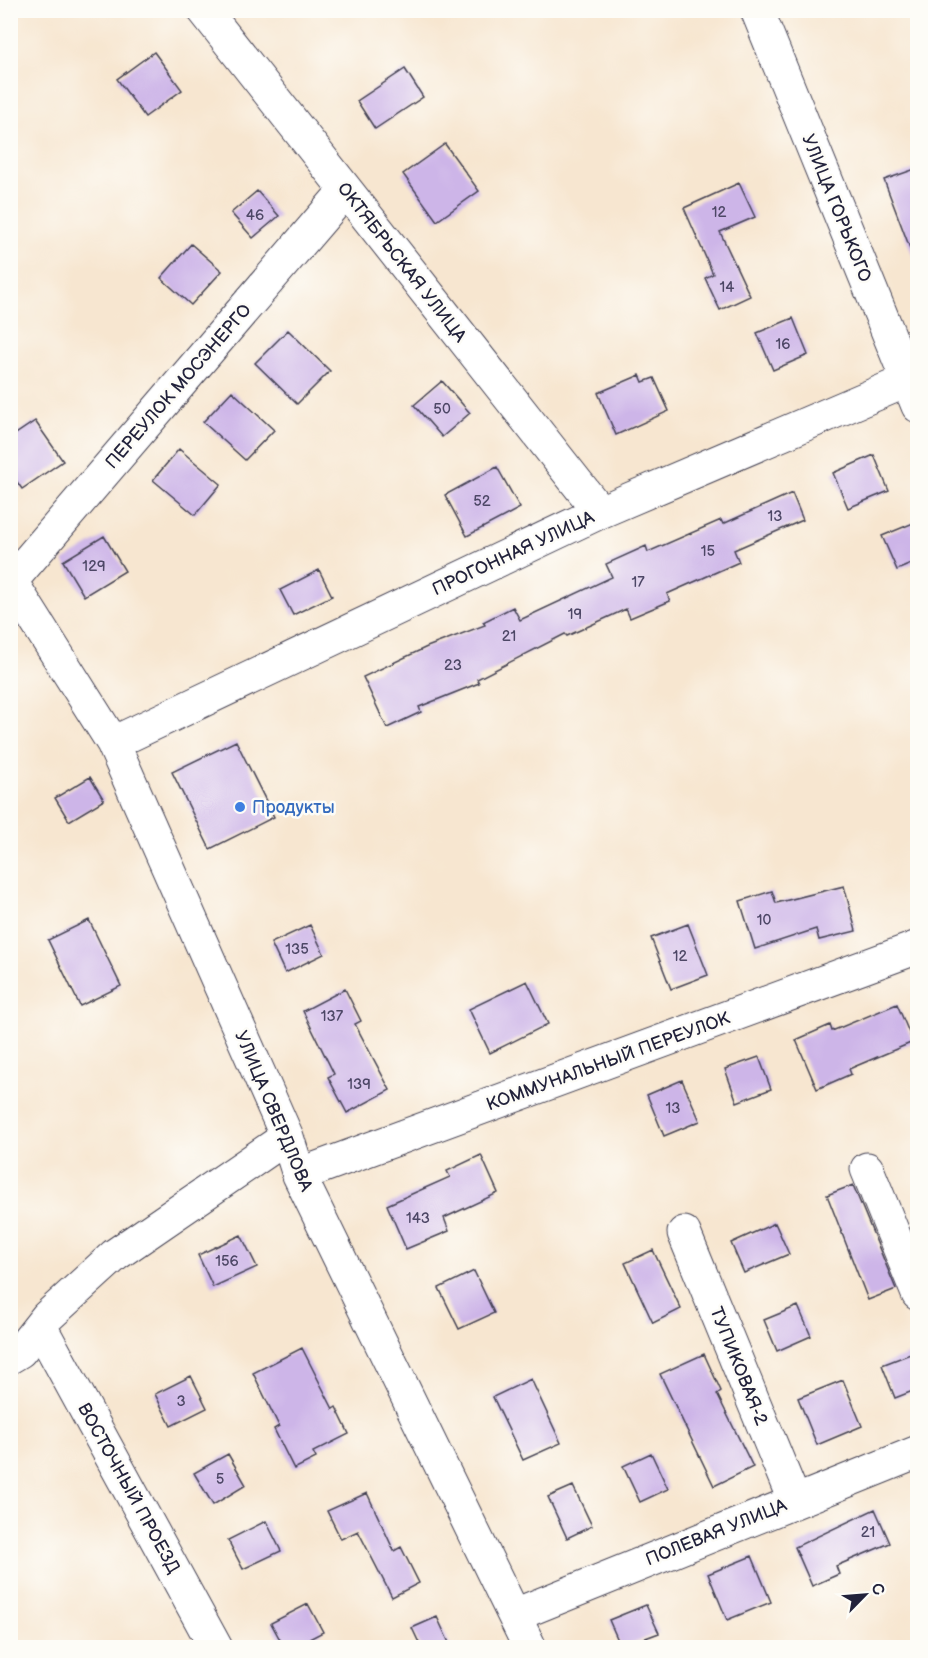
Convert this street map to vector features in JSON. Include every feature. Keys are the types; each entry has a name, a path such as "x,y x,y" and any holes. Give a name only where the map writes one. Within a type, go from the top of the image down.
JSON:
{"street":[{"name":"ОКТЯБРЬСКАЯ УЛИЦА","path":"204,10 600,512"},
{"name":"УЛИЦА ГОРЬКОГО","path":"757,10 914,388"},
{"name":"ПЕРЕУЛОК МОСЭНЕРГО","path":"11,580 345,191"},
{"name":"ПРОГОННАЯ УЛИЦА","path":"113,743 600,512 914,388"},
{"name":"УЛИЦА СВЕРДЛОВА","path":"11,580 113,743 287,1137 299,1175 530,1647"},
{"name":"КОММУНАЛЬНЫЙ ПЕРЕУЛОК","path":"299,1175 918,947"},
{"path":"10,1357 20,1351 41,1328 47,1317 115,1255 287,1137"},
{"path":"867,1169 918,1294"},
{"name":"ТУПИКОВАЯ-2","path":"684,1233 794,1500"},
{"name":"ВОСТОЧНЫЙ ПРОЕЗД","path":"41,1328 216,1647"},
{"name":"ПОЛЕВАЯ УЛИЦА","path":"515,1615 794,1500 918,1452"}],"building":[{"path":"154,52 182,90 145,117 117,79"},
{"path":"405,69 423,97 375,129 357,101"},
{"path":"445,144 479,191 437,221 403,174"},
{"path":"918,168 918,264 916,264 884,180"},
{"path":"739,183 755,217 720,232 750,296 720,310 705,278 713,274 684,208"},
{"path":"257,191 279,216 253,238 231,213"},
{"path":"191,244 222,271 191,305 161,278"},
{"path":"793,318 808,355 773,370 757,333"},
{"path":"288,330 330,371 297,404 255,363"},
{"path":"640,375 643,382 654,378 669,411 616,435 598,393"},
{"path":"442,381 470,413 442,437 414,405"},
{"path":"232,391 274,430 245,460 203,422"},
{"path":"35,421 63,461 22,489 10,472 10,438"},
{"path":"179,449 221,484 195,515 153,480"},
{"path":"874,455 889,491 848,508 833,473"},
{"path":"497,467 520,508 467,536 445,495"},
{"path":"792,493 803,520 734,550 739,562 667,594 670,601 630,618 626,609 567,636 565,634 477,679 479,683 419,707 421,712 387,728 363,677 427,647 485,625 483,622 513,607 520,620 612,577 606,564 646,546 648,552 721,520 723,524"},
{"path":"918,521 918,561 897,570 882,536"},
{"path":"104,536 125,571 84,596 63,561"},
{"path":"319,570 332,596 293,615 280,590"},
{"path":"236,741 274,817 210,849 172,772"},
{"path":"90,777 104,800 69,821 55,798"},
{"path":"844,886 856,931 819,940 816,929 755,949 740,901 772,891 776,903"},
{"path":"89,920 121,986 80,1006 48,940"},
{"path":"688,924 708,975 671,989 651,938"},
{"path":"310,925 324,954 285,973 271,943"},
{"path":"527,981 548,1024 490,1053 469,1009"},
{"path":"345,989 361,1021 355,1024 390,1090 347,1113 328,1077 334,1074 303,1011"},
{"path":"897,1004 913,1042 849,1069 851,1074 817,1089 796,1040 830,1025 832,1031"},
{"path":"759,1057 771,1089 737,1102 725,1069"},
{"path":"682,1080 700,1121 664,1136 647,1095"},
{"path":"481,1155 498,1193 444,1218 449,1231 406,1249 387,1205 450,1177 447,1171"},
{"path":"853,1185 896,1289 868,1300 827,1195"},
{"path":"775,1223 789,1254 744,1273 731,1243"},
{"path":"241,1235 257,1267 213,1287 198,1255"},
{"path":"653,1250 681,1309 653,1323 625,1263"},
{"path":"474,1271 494,1313 459,1329 439,1288"},
{"path":"798,1306 811,1336 777,1351 764,1320"},
{"path":"302,1348 333,1409 336,1407 349,1434 313,1452 316,1458 294,1469 274,1429 279,1426 253,1373"},
{"path":"918,1351 918,1389 895,1398 882,1365"},
{"path":"704,1354 721,1391 717,1394 753,1467 714,1486 660,1374"},
{"path":"191,1376 207,1408 171,1426 155,1394"},
{"path":"531,1379 561,1443 523,1460 493,1397"},
{"path":"843,1380 862,1426 817,1445 798,1398"},
{"path":"651,1453 668,1489 640,1502 623,1466"},
{"path":"228,1454 246,1485 213,1505 194,1473"},
{"path":"573,1486 592,1526 567,1538 548,1497"},
{"path":"367,1493 394,1551 401,1547 419,1583 392,1597 358,1531 341,1539 327,1511"},
{"path":"875,1509 890,1543 836,1566 839,1574 812,1586 795,1547"},
{"path":"266,1521 281,1551 243,1569 228,1540"},
{"path":"752,1556 771,1602 727,1620 708,1574"},
{"path":"308,1604 323,1632 294,1647 284,1647 271,1623"},
{"path":"646,1605 659,1633 621,1647 609,1620"},
{"path":"437,1617 451,1647 421,1647 412,1628"}],"place":[{"name":"Продукты","path":"240,807"}]}
